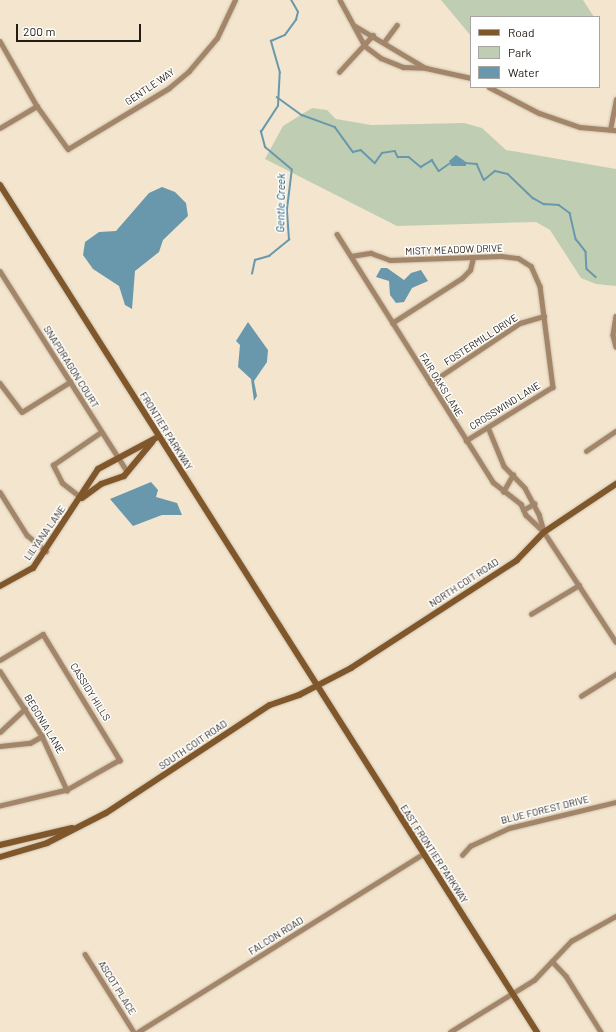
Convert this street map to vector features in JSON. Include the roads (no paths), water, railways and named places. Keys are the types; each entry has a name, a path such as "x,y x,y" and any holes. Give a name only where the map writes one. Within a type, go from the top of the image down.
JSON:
{"street":[{"name":"GENTLE WAY","path":"37,106 68,149 169,88 189,71 217,38 235,0"},
{"path":"340,0 365,46 394,64 426,68 470,78"},
{"path":"384,42 397,25"},
{"path":"355,26 373,35 426,68"},
{"path":"339,72 365,46 373,35"},
{"path":"0,41 37,106 0,128"},
{"path":"491,88 539,113 580,127 616,130"},
{"path":"610,130 616,100"},
{"name":"FRONTIER PARKWAY","path":"0,185 315,687"},
{"name":"FAIR OAKS LANE","path":"337,234 493,482 544,532 616,642"},
{"name":"MISTY MEADOW DRIVE","path":"350,256 371,253 390,260 518,258 531,266 540,286 553,387"},
{"path":"392,323 462,278 470,270 473,258"},
{"name":"SNAPDRAGON COURT","path":"0,271 127,472"},
{"path":"615,315 616,347"},
{"name":"FOSTERMILL DRIVE","path":"430,383 520,323 544,316"},
{"path":"0,383 22,412 70,382"},
{"name":"CROSSWIND LANE","path":"466,441 553,387"},
{"name":"FAIR OAKS LANE","path":"488,428 504,466 513,475 534,504 544,532"},
{"path":"586,451 616,431"},
{"path":"81,498 62,483 53,465 101,432"},
{"name":"LILYANA LANE","path":"0,586 22,576 46,552 98,469 117,457 158,437"},
{"name":"LILYANA LANE","path":"81,498 127,472 158,437"},
{"path":"503,492 513,475"},
{"name":"NORTH COIT ROAD","path":"315,687 351,668 517,560 544,532 616,484"},
{"path":"0,492 27,535 46,552"},
{"path":"523,510 534,504"},
{"path":"531,614 579,585"},
{"name":"CASSIDY HILLS","path":"0,660 43,634 120,760 67,790"},
{"name":"BEGONIA LANE","path":"0,671 42,736 67,790"},
{"path":"581,696 616,674"},
{"name":"SOUTH COIT ROAD","path":"0,857 28,851 118,807 270,705 315,687"},
{"name":"EAST FRONTIER PARKWAY","path":"315,687 537,1032"},
{"path":"0,732 25,710"},
{"path":"0,746 30,743 42,736"},
{"path":"0,806 67,790"},
{"name":"BLUE FOREST DRIVE","path":"462,855 474,844 509,828 616,802"},
{"name":"SOUTH COIT ROAD","path":"0,845 85,823"},
{"name":"FALCON ROAD","path":"138,1032 423,854"},
{"path":"450,1032 534,980 578,936 616,916"},
{"name":"ASCOT PLACE","path":"84,954 134,1032"},
{"path":"552,961 566,976 601,1032"}],"water":[{"path":"456,155 466,162 466,166 451,166 449,161"},
{"path":"162,187 175,192 186,203 188,216 163,240 159,252 135,271 132,309 125,305 119,286 93,269 83,255 85,242 99,232 116,231 149,193"},
{"path":"381,268 387,268 404,280 411,273 421,270 428,281 412,288 404,302 396,303 390,295 389,281 376,277"},
{"path":"248,322 268,350 267,362 254,381 257,396 254,401 251,379 238,367 240,345 236,341"},
{"path":"151,482 158,490 156,497 177,503 182,515 162,515 133,526 110,499"}],"waterway":[{"name":"Gentle Creek","path":"252,274 255,260 269,256 289,240 287,209 292,170 265,147 261,132 278,106 280,73 271,41 285,35 296,20 298,12 291,0"},
{"path":"277,97 302,115 335,127 353,152 361,150 375,163 382,153 395,151 398,157 409,157 421,167 432,160 439,171 449,164"},
{"path":"465,163 477,164 484,180 495,171 508,174 533,198 544,204 559,205 570,213 576,239 586,252 587,269 596,277"}]}
